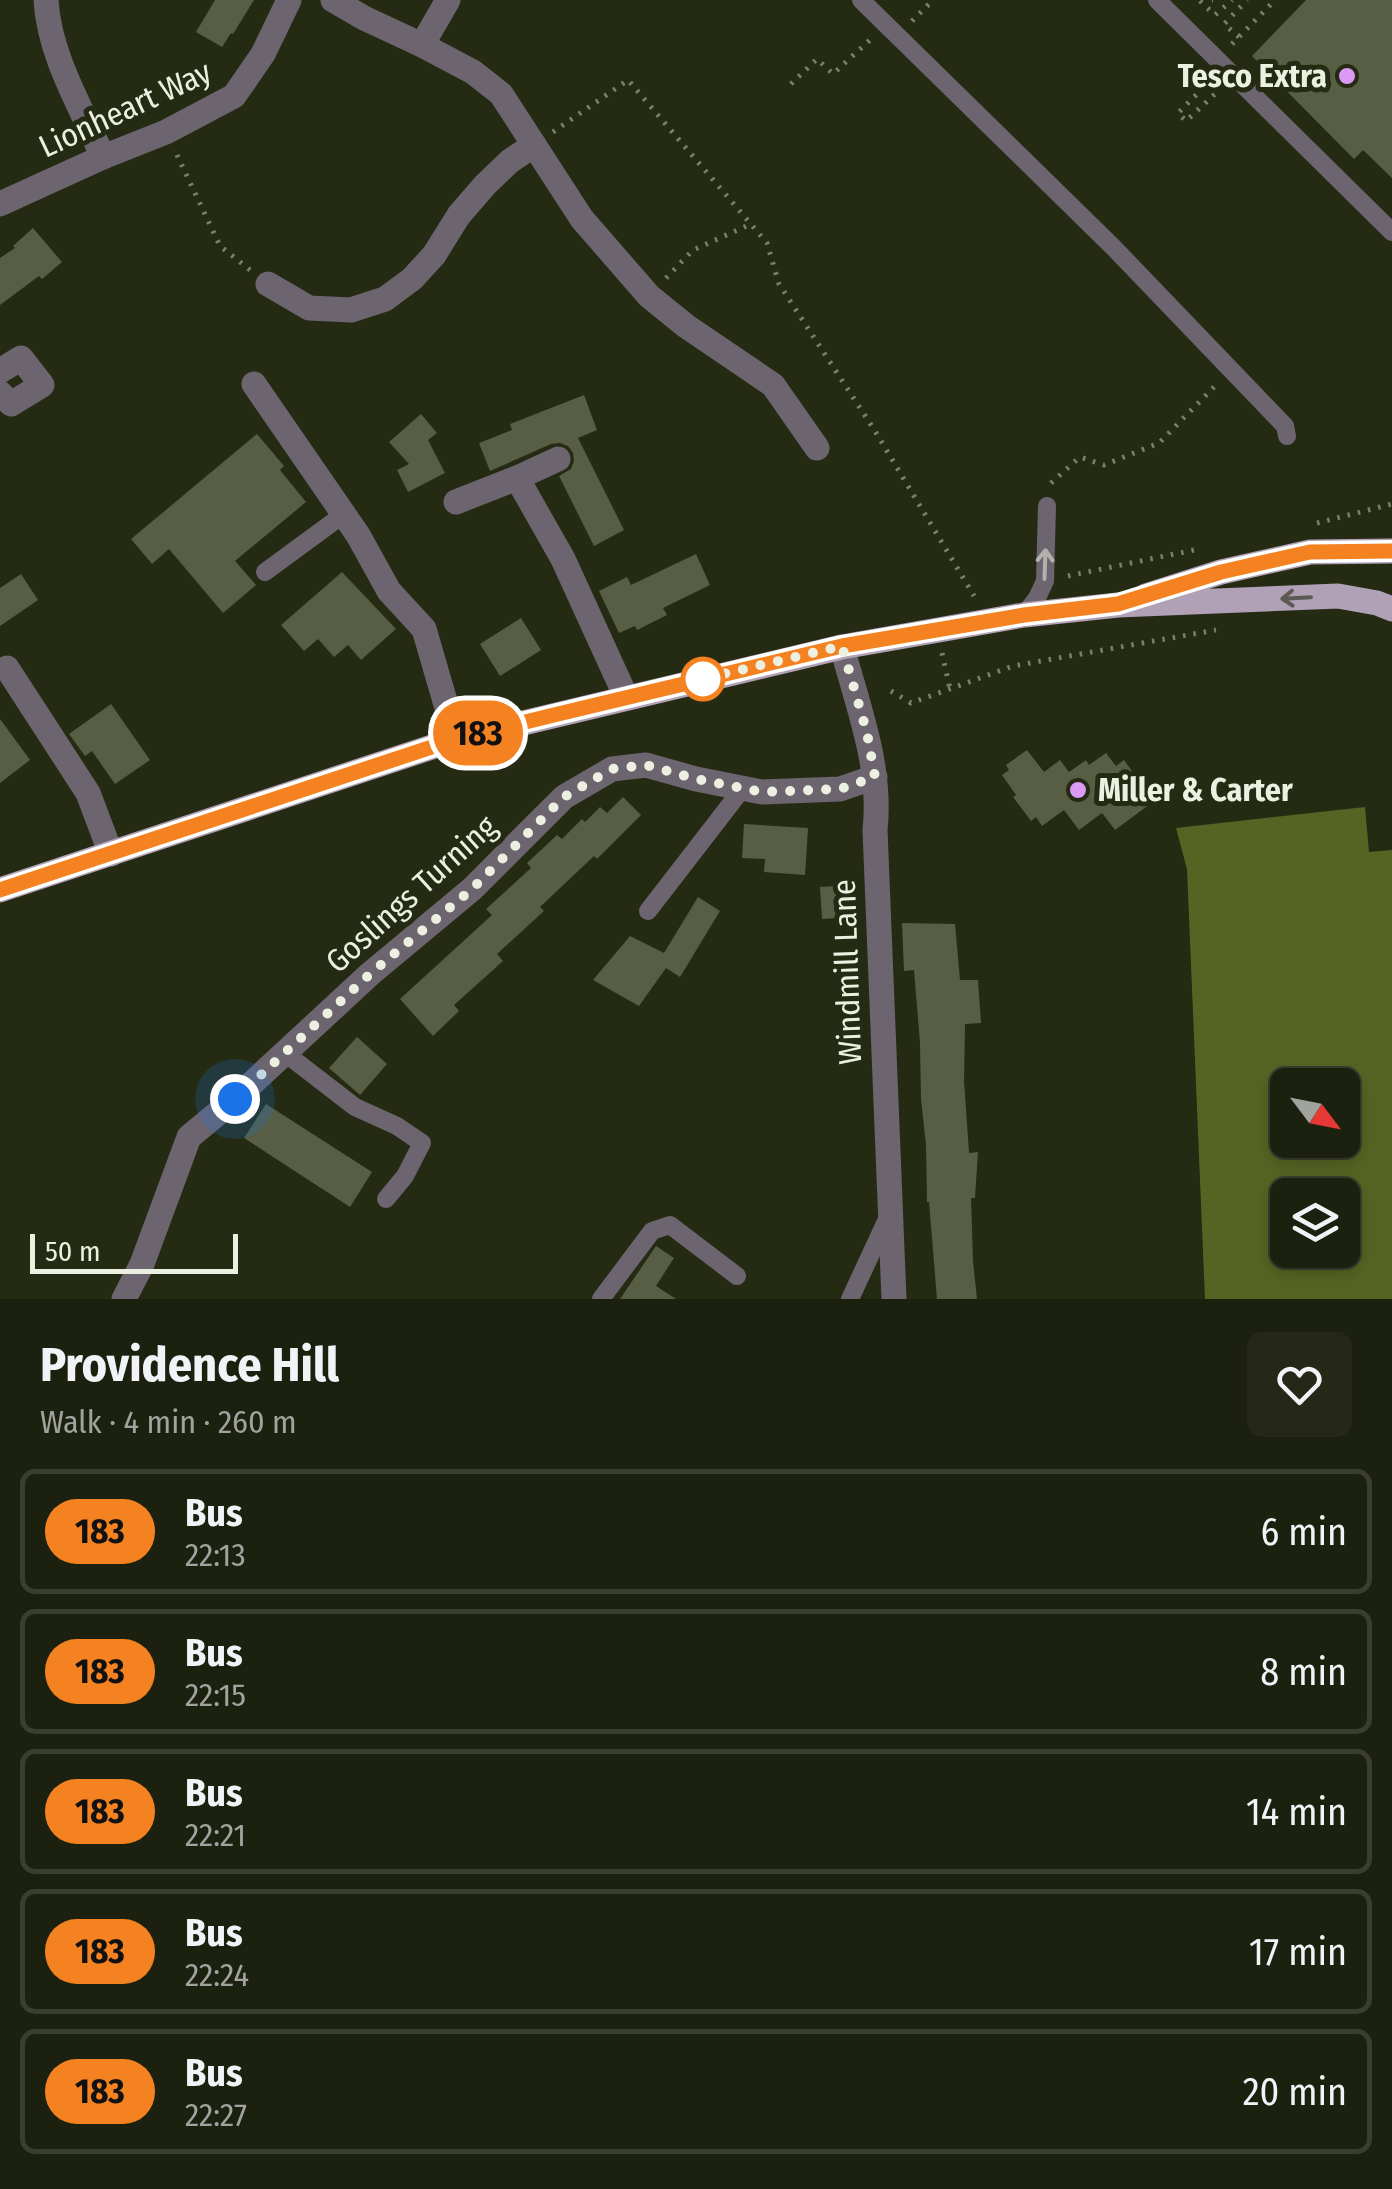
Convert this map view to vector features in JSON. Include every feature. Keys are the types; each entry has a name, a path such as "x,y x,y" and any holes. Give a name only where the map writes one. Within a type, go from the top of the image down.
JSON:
{"main road":[{"path":"1118,604 1221,572 1310,552 1392,551"},
{"path":"0,890 456,739 842,646 1024,615 1118,604 1338,596 1392,609"}],"street":[{"path":"46,0 47,18 62,66 104,157"},
{"name":"Lionheart Way","path":"0,204 166,132 234,96 263,54 289,0"},
{"path":"332,0 473,72 501,94 582,218 649,296 773,385 817,448"},
{"path":"422,44 448,0"},
{"path":"268,284 303,316 351,310 384,299 412,279 486,184 534,145"},
{"path":"0,371 21,358 42,385 11,404 0,393"},
{"path":"254,384 358,535 390,591 424,629 456,739"},
{"path":"456,502 558,459"},
{"path":"517,478 563,559 626,697"},
{"name":"Windmill Lane","path":"842,646 875,777 894,1299"},
{"path":"7,668 88,794 111,854"},
{"name":"Goslings Turning","path":"124,1299 142,1264 189,1137 370,974 472,889 564,797 612,769 646,765 762,792 840,789 875,777"}],"lane":[{"path":"861,0 1232,369 1285,426 1287,436"},
{"path":"1157,0 1392,232"},
{"path":"1024,615 1045,580 1044,499"},
{"path":"265,572 344,514"},
{"path":"648,910 742,788"},
{"path":"285,1053 355,1107 397,1126 422,1144 405,1176 386,1199"},
{"path":"850,1299 889,1214"},
{"path":"601,1299 652,1231 670,1225 737,1276"}],"path":[{"path":"1200,0 1215,15 1232,0"},
{"path":"1247,0 1224,24 1238,38 1275,0"},
{"path":"791,84 817,59 833,74 886,24"},
{"path":"1196,68 1209,82 1178,114 1186,121 1217,90 1229,102 1245,87"},
{"path":"534,145 628,80 767,243 779,284 875,431 974,596"},
{"path":"166,132 220,246 268,284"},
{"path":"649,296 692,250 750,224"},
{"path":"1044,499 1080,457 1104,464 1159,443 1232,369"},
{"path":"891,691 911,703 1013,666 1217,630"},
{"path":"941,650 950,689"}],"green space":[{"path":"1365,807 1369,852 1392,850 1392,1299 1205,1299 1187,869 1176,828"}],"building":[{"path":"215,0 254,0 222,47 196,32"},
{"name":"Tesco Extra","path":"1306,0 1392,0 1392,178 1363,150 1354,159 1252,56"},
{"path":"33,228 62,262 0,305 0,258"},
{"path":"584,395 597,430 578,438 624,530 594,546 559,476 571,469 574,461 568,446 551,444 490,471 479,443 512,430 510,424"},
{"path":"421,414 437,433 428,440 445,473 408,492 397,470 409,464 389,442"},
{"path":"257,434 284,466 280,470 306,502 235,561 256,585 223,613 169,549 152,564 131,539"},
{"path":"696,554 710,585 663,608 667,615 637,630 635,626 619,633 599,591 627,577 631,585"},
{"path":"342,572 396,629 361,660 348,645 334,657 318,639 304,651 281,625"},
{"path":"21,574 38,600 0,626 0,588"},
{"path":"521,618 541,650 500,676 480,644"},
{"path":"111,704 150,760 115,784 92,751 85,756 69,734"},
{"path":"0,719 30,760 0,783"},
{"name":"Miller & Carter","path":"1027,750 1044,772 1060,760 1069,772 1106,753 1116,766 1124,760 1145,789 1141,792 1150,804 1115,830 1102,813 1079,830 1064,810 1042,826 1036,817 1031,821 1002,775 1009,770 1006,765"},
{"path":"623,797 641,815 540,907 544,911 497,954 503,961 454,1005 459,1011 433,1036 400,999 492,915 486,909 531,868 527,863 557,835 562,839 582,819 585,822 600,807 607,813"},
{"path":"744,824 808,828 805,875 764,872 765,859 742,858"},
{"path":"851,885 852,917 822,919 820,887"},
{"path":"698,897 720,911 680,977 666,968 639,1006 593,980 630,936 664,953"},
{"path":"902,923 955,924 960,980 978,980 981,1023 965,1024 964,1081 969,1153 978,1152 975,1198 971,1198 977,1299 937,1299 927,1202 914,970 904,971"},
{"path":"357,1037 387,1064 360,1095 329,1068"},
{"path":"266,1104 372,1172 350,1207 244,1138"},
{"path":"656,1246 674,1258 656,1286 676,1299 620,1299"}],"bus line":[{"name":"183","path":"0,890 456,739 558,714 842,646 1024,615 1118,604 1221,572 1310,552 1392,551"}],"place":[{"name":"Tesco Extra","path":"1347,76"},
{"name":"Miller & Carter","path":"1078,790"}],"route":[{"path":"235,1099 370,974 472,889 564,797 612,769 646,765 762,792 840,789 875,777 842,646 698,680 703,679"}]}
